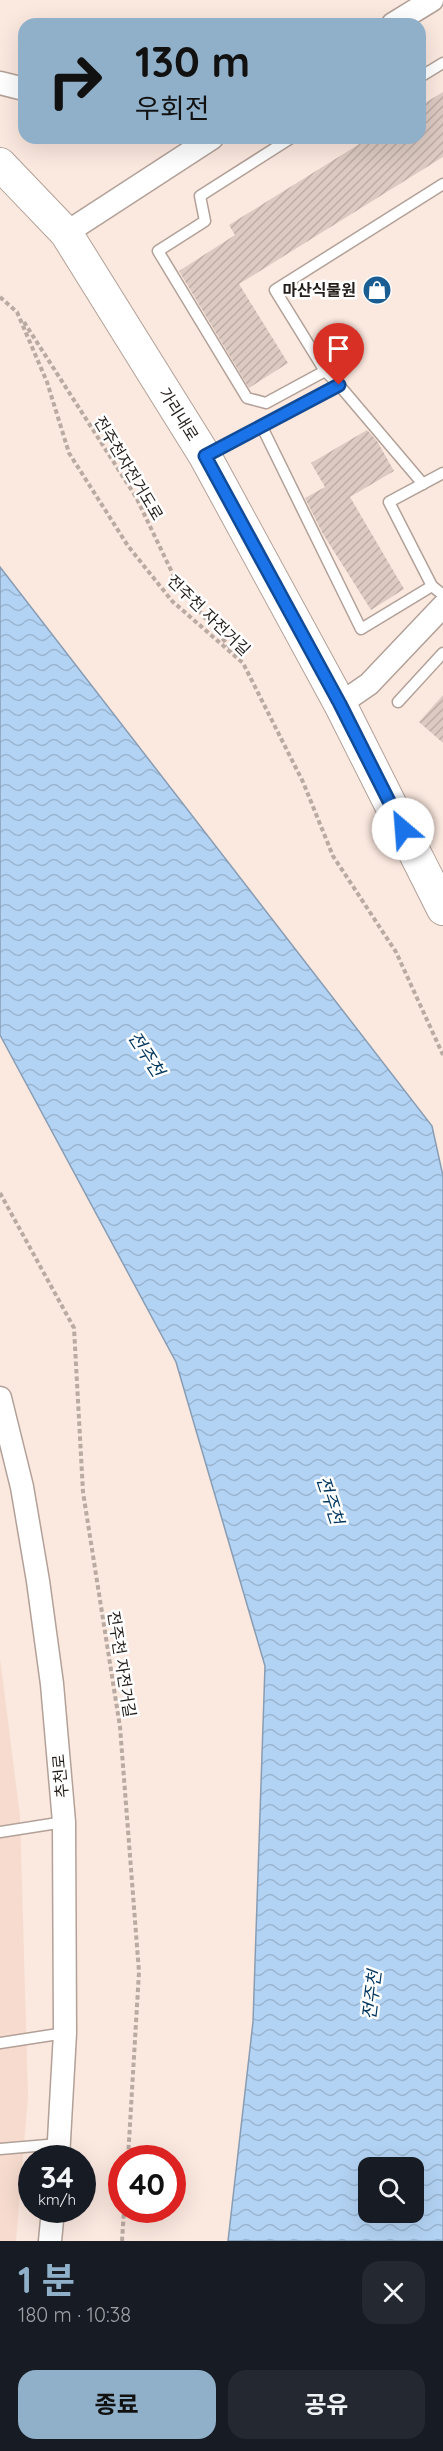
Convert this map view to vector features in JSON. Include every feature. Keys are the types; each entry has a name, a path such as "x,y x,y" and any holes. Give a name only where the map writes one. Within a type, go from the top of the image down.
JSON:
{"street":[{"path":"403,18 432,0"},
{"path":"437,0 443,4"},
{"path":"0,83 18,88"},
{"path":"66,233 203,144"},
{"name":"가리내로","path":"0,164 66,233 205,456 340,704 443,909"},
{"path":"340,704 369,684 438,596"},
{"name":"추천로","path":"0,1398 22,1487 38,1581 52,1684 64,1822 65,2033 59,2145"},
{"path":"50,2241 52,2223"}],"lane":[{"path":"426,73 443,63"},
{"path":"282,144 200,196 206,221 158,251 247,398 266,403 326,371"},
{"path":"423,484 326,371 275,290 443,184"},
{"path":"205,456 262,428 339,385"},
{"path":"262,428 362,629 438,596 443,596"},
{"path":"438,596 389,502 443,473"},
{"path":"398,702 443,653"},
{"path":"0,1832 64,1822"},
{"path":"0,2043 65,2033"},
{"path":"0,2149 18,2150"}],"path":[{"name":"전주천 자전거길","path":"0,297 17,312 47,382 69,453 108,516 128,546 172,601 243,663 303,782 333,856 396,952 443,1055"},
{"name":"전주천자전거도로","path":"17,312 136,497 179,587 243,663"},
{"name":"전주천 자전거길","path":"0,1193 74,1328 83,1492 120,1727 139,1972 129,2145"},
{"path":"122,2241 123,2223"}],"shaded area":[{"path":"0,1658 20,1816 28,2097 24,2145 18,2145 16,2241 0,2241"}],"water":[{"name":"전주천","path":"0,567 432,1126 443,1176 443,2241 228,2241 253,2022 265,1666 176,1362 0,1035"}],"building":[{"path":"443,92 443,157 239,284 288,363 249,388 179,271 235,235 229,225 359,144 426,144 426,102"},
{"path":"367,430 377,441 394,471 350,497 404,589 371,610 323,534 305,498 325,487 311,463"},
{"path":"443,695 443,743 419,722"}],"place":[{"name":"마산식물원","path":"377,290"}],"route":[{"path":"339,385 262,428 205,456 340,704 403,829"}]}
